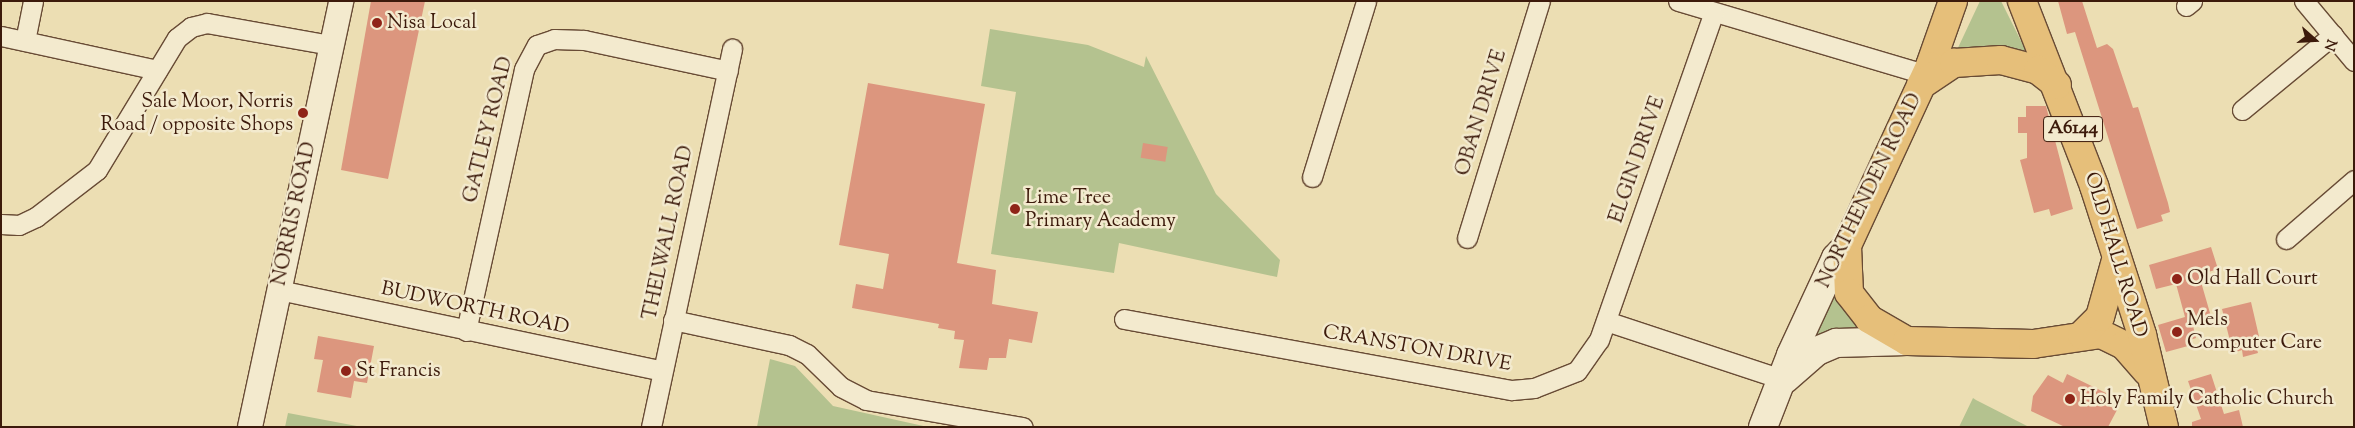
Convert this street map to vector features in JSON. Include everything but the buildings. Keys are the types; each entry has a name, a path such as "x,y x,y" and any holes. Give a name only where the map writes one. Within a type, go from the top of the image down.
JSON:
{"main road":[{"name":"NORTHENDEN ROAD","path":"1763,427 1784,380 1791,355 1836,258 1847,246 1923,79 1953,1"},
{"name":"OLD HALL ROAD","path":"2022,1 2057,86 2142,336 2147,370 2164,427"},
{"name":"A6144","path":"1923,79 1954,64 2001,60 2038,70 2057,86"},
{"path":"1847,246 1849,293 1869,319 1907,342"},
{"path":"2082,335 2100,317 2116,260"},
{"name":"A6144","path":"1907,342 2033,344 2082,335"},
{"name":"OLD HALL ROAD","path":"2082,335 2114,338 2147,370"},
{"name":"NORTHENDEN ROAD","path":"1784,380 1817,351 1836,343 1907,342"}],"street":[{"path":"25,41 33,1"},
{"name":"NORRIS ROAD","path":"250,427 342,1"},
{"path":"1312,177 1366,1"},
{"name":"OBAN DRIVE","path":"1467,238 1540,1"},
{"path":"1678,1 1923,79"},
{"path":"2304,1 2354,61"},
{"name":"ELGIN DRIVE","path":"1606,322 1714,14"},
{"path":"1,224 19,224 36,217 97,170 177,38 191,26 207,23 331,45"},
{"path":"2242,110 2333,35"},
{"path":"1,36 157,70"},
{"name":"GATLEY ROAD","path":"466,331 524,69 537,45 554,39 584,40 728,71"},
{"name":"THELWALL ROAD","path":"651,427 732,50"},
{"path":"2286,239 2354,180"},
{"name":"BUDWORTH ROAD","path":"279,290 662,371"},
{"name":"CRANSTON DRIVE","path":"1124,319 1512,390 1534,388 1576,371 1606,322"},
{"path":"673,320 789,345 807,354 842,387 866,400 1023,427"},
{"path":"1606,322 1784,380"}],"green space":[{"path":"1980,1 2001,1 2026,51 1990,45 1956,52"},
{"path":"990,29 1088,45 1144,67 1146,56 1216,194 1280,260 1277,277 1119,243 1114,273 991,254 1016,92 981,86"},
{"path":"1834,286 1861,328 1817,335 1813,329"},
{"path":"770,359 795,366 833,406 928,427 757,427"},
{"path":"1973,398 1976,400 2029,427 1959,427"},
{"path":"288,413 362,427 285,427"}],"place":[{"name":"Nisa Local","path":"377,23"},
{"name":"Sale Moor, Norris Road / opposite Shops","path":"303,113"},
{"name":"Lime Tree Primary Academy","path":"1015,209"},
{"name":"Old Hall Court","path":"2177,279"},
{"name":"Mels Computer Care","path":"2177,332"},
{"name":"St Francis","path":"346,371"},
{"name":"Holy Family Catholic Church","path":"2070,399"}]}
